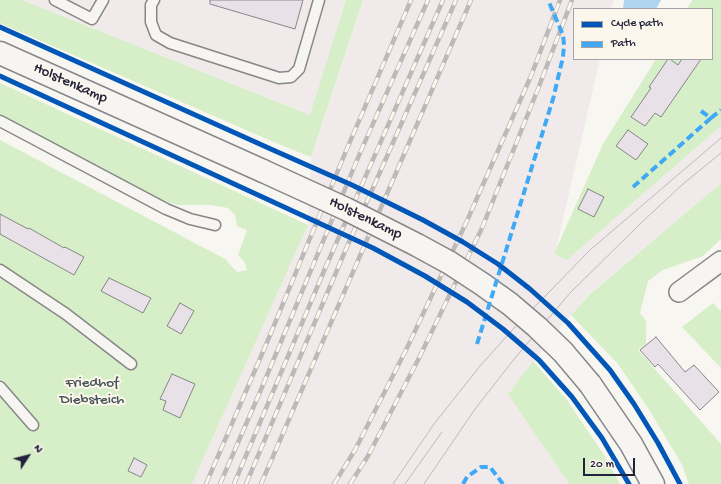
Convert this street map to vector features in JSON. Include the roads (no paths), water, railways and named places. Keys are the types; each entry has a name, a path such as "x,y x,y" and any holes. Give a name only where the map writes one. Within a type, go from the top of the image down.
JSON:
{"main road":[{"name":"Holstenkamp","path":"0,53 346,209 450,263 482,284 510,304 563,352 590,384 631,444 653,484"}],"street":[{"path":"680,292 721,261"}],"lane":[{"path":"55,0 92,20 103,0"},
{"path":"154,0 151,5 151,22 156,35 170,43 279,78 290,77 299,69 319,0"},
{"path":"0,121 166,209 190,219 215,225"},
{"path":"0,270 66,314 131,364"},
{"path":"0,387 33,426"}],"water":[{"path":"624,0 661,0 657,8 623,8"}],"tram line":[{"path":"393,484 434,424 480,366 515,327 590,250 721,138"},
{"path":"424,484 475,409 515,358 570,293 642,222 683,184 721,153"},
{"path":"405,484 442,432"}],"railway":[{"path":"206,484 411,0"},
{"path":"220,484 360,153 428,0"},
{"path":"234,484 324,271 443,0"},
{"path":"246,484 346,249 456,0"},
{"path":"261,484 471,0"},
{"path":"334,484 355,450 406,350 466,223 531,76 560,0"},
{"path":"350,484 368,456 419,358 482,228 572,0"}],"park label":[{"name":"Friedhof Diebsteich","path":"92,392"}]}
